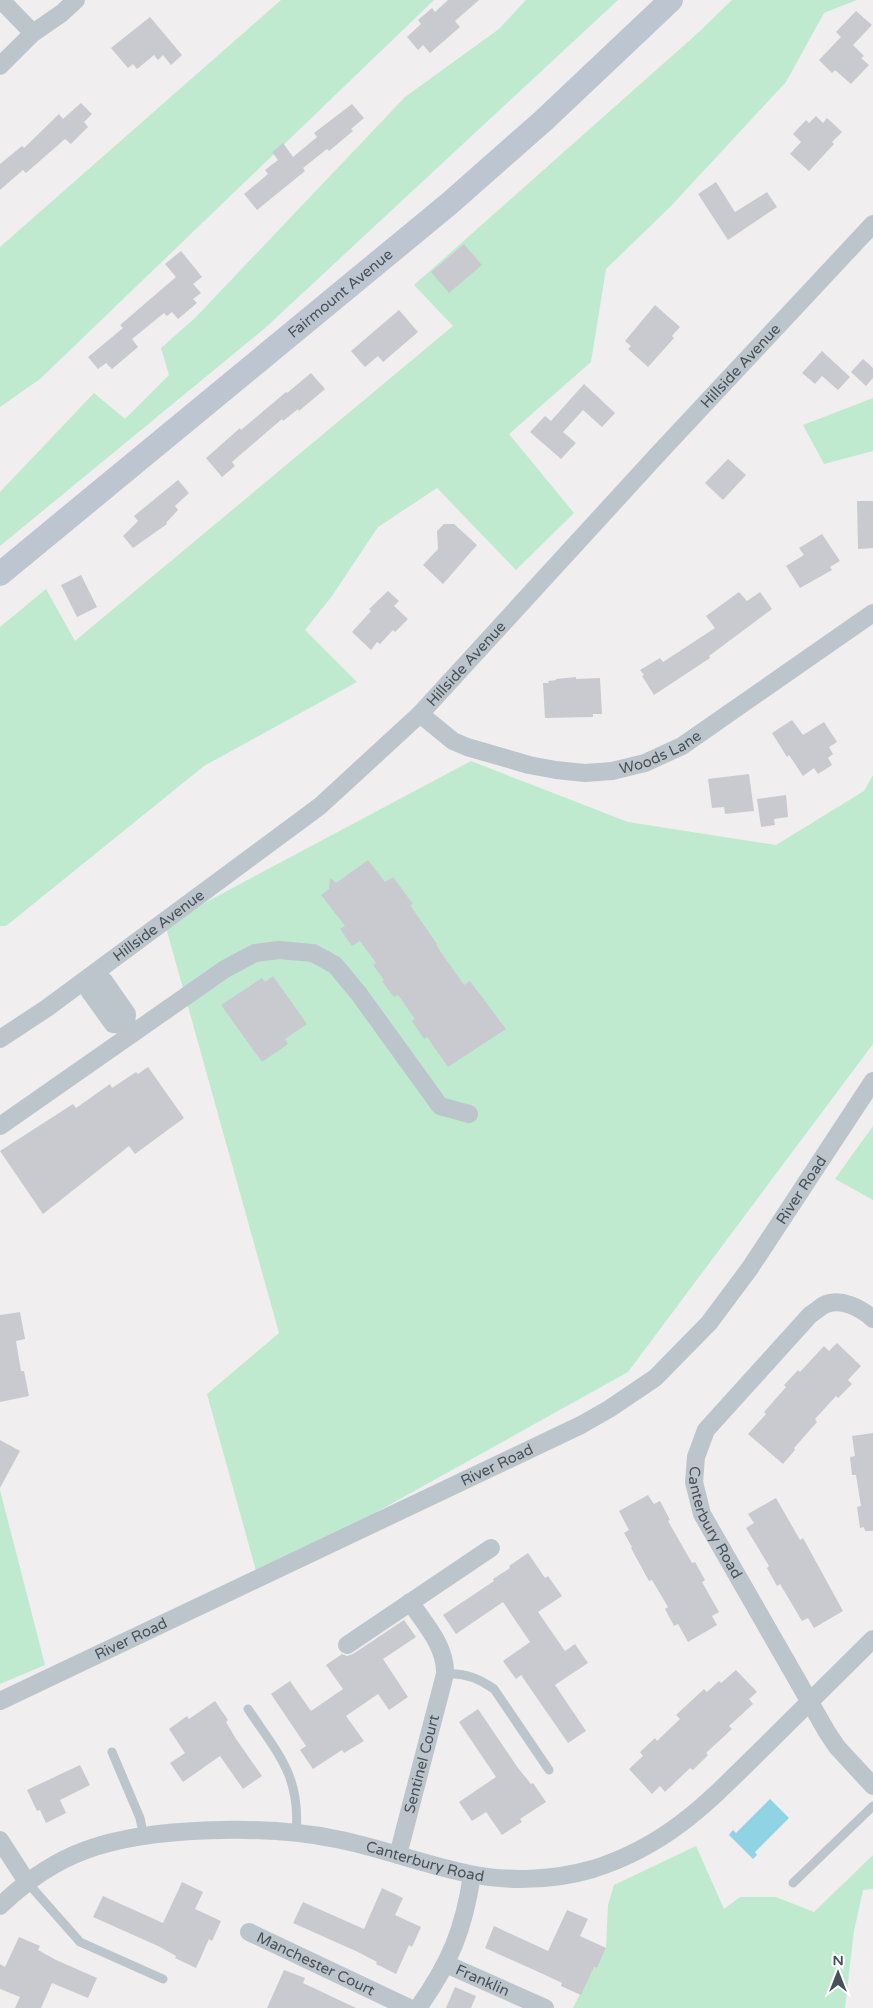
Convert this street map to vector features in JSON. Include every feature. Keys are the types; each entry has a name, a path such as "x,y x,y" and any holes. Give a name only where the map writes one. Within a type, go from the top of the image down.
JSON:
{"main road":[{"name":"Fairmount Avenue","path":"0,574 450,203 543,121 671,0"}],"street":[{"path":"1,0 33,33"},
{"path":"0,66 33,33 62,13 76,0"},
{"name":"Hillside Avenue","path":"0,1039 92,979 320,806 420,714 659,453 873,224"},
{"name":"Woods Lane","path":"420,714 453,741 467,747 529,765 556,770 585,773 612,771 645,763 682,746 873,613"},
{"path":"0,1126 129,1030 225,969 255,953 279,950 313,953 335,965 359,994 440,1106 469,1114"},
{"path":"92,979 90,992 113,1024 129,1030"},
{"name":"River Road","path":"0,1701 581,1425 610,1409 655,1378 695,1339 728,1299 873,1081"},
{"name":"Canterbury Road","path":"809,1702 702,1514 694,1482 696,1457 706,1430 713,1420 810,1315 824,1305 834,1302 850,1304 873,1319"},
{"path":"347,1645 491,1548"},
{"name":"Sentinel Court","path":"398,1855 445,1674 442,1650 410,1602"},
{"name":"Canterbury Road","path":"0,1906 27,1882 48,1868 87,1850 115,1841 184,1832 248,1830 296,1833 336,1839 472,1875 515,1879 573,1874 615,1861 644,1848 686,1822 873,1639"},
{"path":"809,1702 837,1748 873,1786"},
{"path":"0,1840 27,1882"},
{"path":"418,2008 446,1964 460,1933 468,1904 472,1875"},
{"name":"Manchester Court","path":"249,1932 409,2008"},
{"name":"Franklin","path":"446,1964 545,2008"}],"lane":[{"path":"445,1674 469,1675 482,1680 494,1688 549,1770"},
{"path":"248,1710 285,1764 293,1782 297,1814 296,1833"},
{"path":"112,1752 140,1818 144,1837"},
{"path":"793,1883 873,1806"},
{"path":"27,1882 80,1942 164,1979"}],"green space":[{"path":"281,0 434,0 40,379 0,407 0,247"},
{"path":"526,0 618,0 264,329 0,546 0,492 94,393 125,419 169,375 161,348 195,318 405,97 499,29"},
{"path":"732,0 857,0 824,13 786,82 670,207 606,269 591,362 509,434 574,513 516,570 437,488 378,527 332,596 305,630 357,682 204,766 6,926 0,926 0,627 46,589 75,641 453,326 414,285 699,32"},
{"path":"873,398 873,451 824,464 803,425"},
{"path":"471,761 628,822 776,845 864,791 873,775 873,1044 628,1372 258,1578 207,1394 279,1333 165,924"},
{"path":"873,1126 873,1200 835,1179"},
{"path":"0,1490 45,1665 0,1684"},
{"path":"696,1846 724,1909 740,1897 776,1897 814,1912 873,1855 873,1889 863,1890 854,1931 845,2008 573,2008 594,1967 597,1968 606,1948 608,1905 614,1885"}],"water":[{"path":"770,1799 789,1818 755,1852 757,1855 753,1859 729,1835 733,1830 736,1833"}],"building":[{"path":"448,0 479,0 455,21 460,27 430,53 423,45 418,50 407,37 421,24 418,20 432,8 435,12"},
{"path":"856,11 872,25 853,45 864,56 861,58 869,65 851,84 835,70 832,73 819,60 841,37 836,32"},
{"path":"150,17 182,55 171,65 163,55 158,60 154,55 137,69 133,64 128,68 111,48"},
{"path":"81,103 92,114 84,122 88,127 71,144 65,139 26,173 23,170 0,190 0,164 22,146 24,148 59,114 63,119"},
{"path":"352,104 364,118 351,129 353,131 329,151 327,149 303,168 305,171 257,210 244,194 268,174 265,170 278,160 272,152 283,143 293,157 317,137 314,133"},
{"path":"816,116 823,123 827,118 842,132 832,142 834,144 809,171 790,154 801,142 793,134 806,120 809,123"},
{"path":"716,182 735,212 767,192 777,207 728,240 698,194"},
{"path":"464,244 482,265 449,293 431,272"},
{"path":"181,251 202,277 193,284 201,293 193,299 197,303 178,319 172,312 167,316 164,313 132,339 138,347 112,369 106,363 98,369 88,357 123,328 120,325 176,277 165,264"},
{"path":"655,305 680,327 672,336 674,338 648,367 628,349 631,346 625,341"},
{"path":"399,310 418,332 383,362 378,356 365,367 351,351"},
{"path":"822,351 850,377 838,390 822,376 815,384 802,373"},
{"path":"863,359 873,368 873,378 866,386 851,372"},
{"path":"311,373 325,389 299,411 298,409 283,421 282,419 232,462 235,466 222,477 206,458 240,428 241,430"},
{"path":"584,384 615,413 602,427 583,410 563,432 576,443 561,459 530,432 545,416 551,421"},
{"path":"728,459 746,475 723,500 705,483"},
{"path":"178,480 189,493 175,506 178,510 167,524 133,548 123,536 138,521 134,516"},
{"path":"857,501 873,501 873,548 858,549"},
{"path":"444,524 454,524 477,545 443,584 423,565 438,549 437,531"},
{"path":"822,534 840,561 830,567 832,570 800,588 786,566 804,555 799,548"},
{"path":"81,575 97,607 77,617 61,585"},
{"path":"388,591 399,601 394,606 408,619 395,632 393,630 380,644 377,642 371,650 352,632 371,611 369,609"},
{"path":"739,592 747,601 760,592 772,609 709,656 710,658 654,695 640,670 660,658 663,662 715,628 706,616"},
{"path":"576,677 576,679 600,678 602,714 593,714 593,717 545,718 543,683 549,683 548,681 556,679"},
{"path":"792,720 803,735 824,722 837,742 829,747 833,754 828,758 832,765 818,774 814,768 803,776 789,755 787,757 772,733"},
{"path":"749,774 754,811 725,814 724,807 712,808 708,779"},
{"path":"786,795 788,817 774,819 775,825 761,827 757,799"},
{"path":"368,860 385,882 393,877 413,904 410,905 464,985 470,981 506,1029 448,1067 427,1037 424,1039 412,1021 415,1019 398,995 395,997 392,995 382,981 384,980 373,965 376,963 360,941 352,946 340,929 345,926 321,895 329,889 330,878 336,883"},
{"path":"273,976 307,1024 285,1039 288,1044 262,1062 221,1005 262,978 265,982"},
{"path":"148,1067 184,1118 135,1154 129,1146 43,1214 0,1151 73,1104 76,1108 110,1084 112,1088 136,1072 138,1074"},
{"path":"20,1312 25,1339 16,1341 21,1371 24,1371 29,1396 0,1402 0,1315"},
{"path":"837,1343 861,1366 848,1380 852,1384 838,1398 836,1396 815,1419 817,1422 794,1448 795,1450 783,1464 748,1434 766,1414 764,1412 798,1370 800,1372 824,1346 829,1351"},
{"path":"873,1433 873,1531 865,1531 864,1527 860,1528 857,1507 861,1506 856,1475 852,1475 850,1457 855,1456 852,1436"},
{"path":"0,1440 20,1451 0,1488"},
{"path":"648,1495 654,1504 660,1501 670,1520 668,1521 692,1563 695,1562 705,1580 702,1582 719,1612 712,1616 717,1625 688,1642 678,1624 674,1626 665,1609 668,1607 652,1580 649,1581 624,1533 629,1530 619,1511"},
{"path":"776,1498 800,1540 803,1538 843,1611 814,1628 808,1618 802,1621 780,1584 777,1586 767,1568 769,1566 746,1528 754,1523 748,1514"},
{"path":"528,1553 545,1578 548,1576 562,1596 538,1612 565,1651 575,1644 588,1663 555,1685 586,1731 568,1743 521,1675 516,1679 503,1661 530,1642 503,1602 456,1634 443,1615 494,1581 493,1579"},
{"path":"404,1620 416,1637 383,1659 408,1697 389,1710 378,1694 346,1716 364,1741 344,1753 342,1750 313,1769 300,1750 306,1746 271,1694 290,1681 311,1711 343,1689 326,1665 342,1654 347,1656 353,1654"},
{"path":"736,1670 757,1692 749,1699 753,1704 729,1726 732,1729 706,1753 708,1755 693,1770 690,1768 665,1792 660,1786 652,1794 629,1769 643,1756 640,1752 655,1738 657,1741 680,1719 676,1715 704,1689 707,1692 719,1681 721,1683"},
{"path":"215,1701 228,1720 226,1722 236,1739 262,1776 243,1789 220,1756 183,1782 170,1763 185,1753 169,1729 187,1716 189,1719"},
{"path":"478,1709 518,1768 531,1784 533,1783 546,1802 520,1819 522,1822 502,1835 486,1812 472,1821 459,1802 496,1777 459,1722"},
{"path":"80,1765 90,1785 60,1800 66,1813 46,1823 40,1810 37,1811 27,1790"},
{"path":"182,1882 203,1892 195,1909 221,1921 212,1941 209,1939 196,1968 175,1958 176,1956 158,1946 93,1917 103,1896 163,1923"},
{"path":"382,1888 403,1898 395,1915 421,1927 412,1947 409,1945 396,1974 358,1952 293,1923 303,1902 364,1929"},
{"path":"567,1910 588,1919 580,1936 606,1948 597,1968 594,1967 581,1995 561,1986 562,1983 485,1948 494,1926 548,1951"},
{"path":"19,1937 40,1946 38,1950 56,1960 97,1978 88,1998 52,1983 41,2008 15,2008 20,1997 0,1989 0,1964 5,1967"},
{"path":"284,1970 305,1978 303,1983 356,2008 267,2008"},
{"path":"455,1987 476,1996 471,2008 446,2008"}]}
